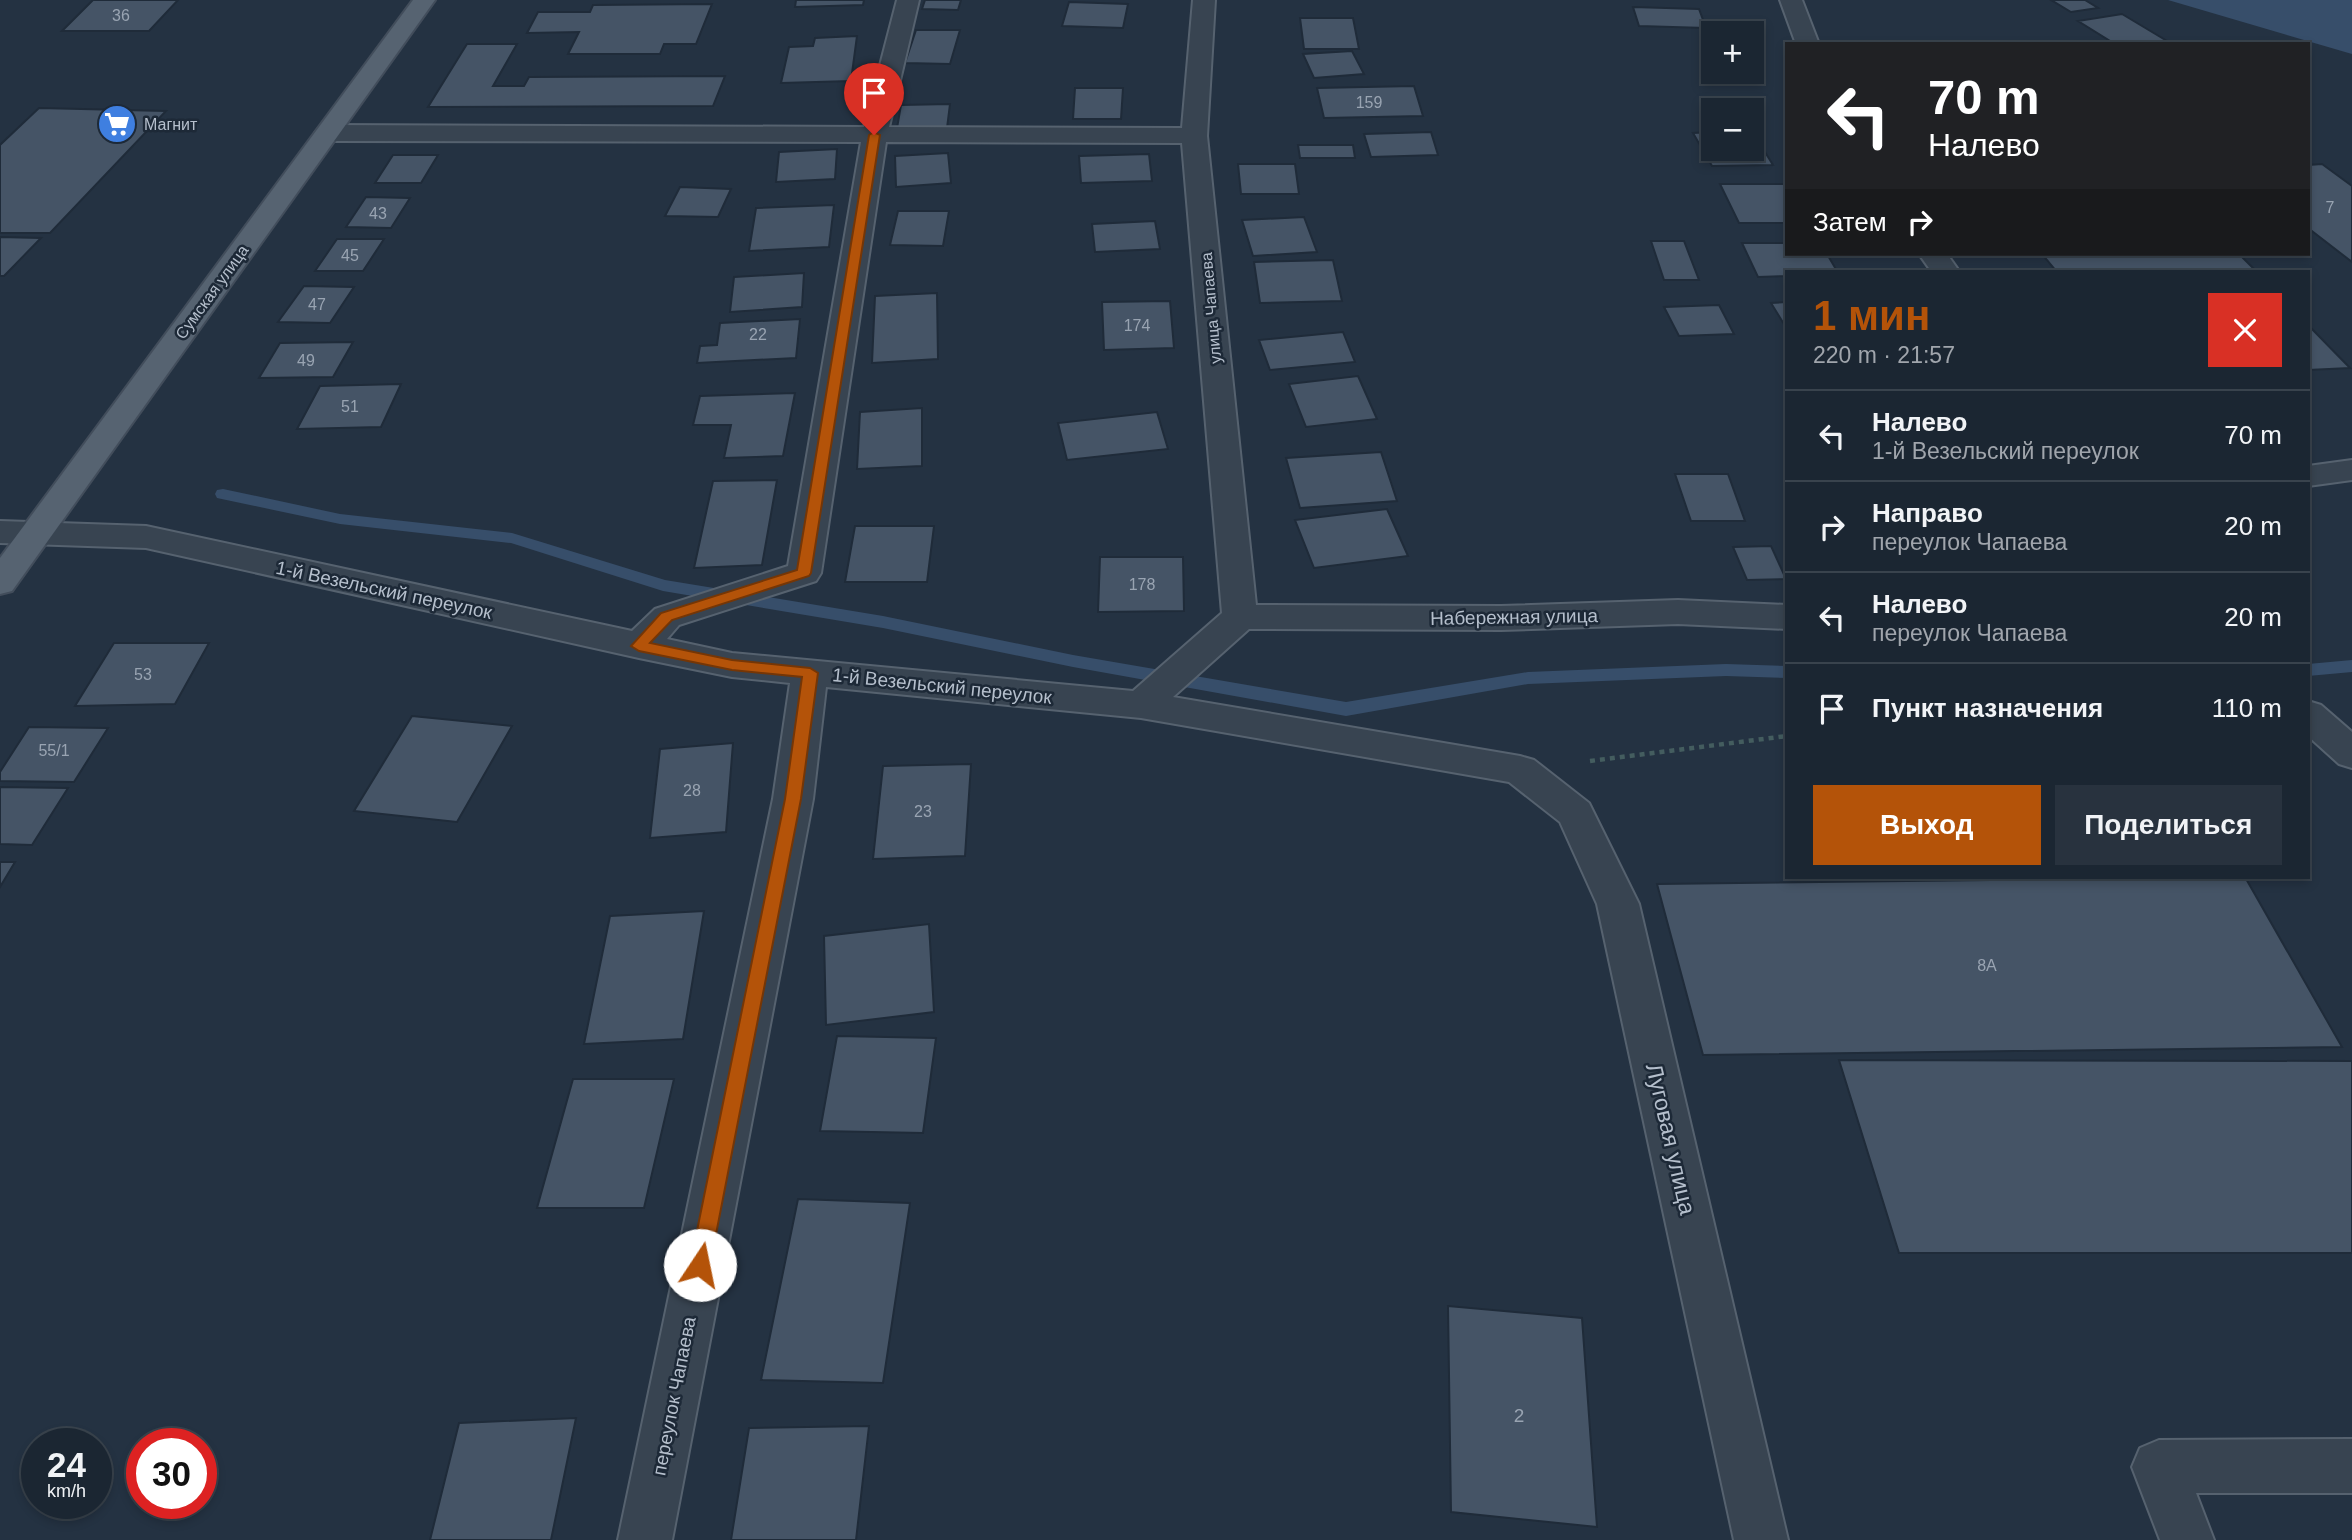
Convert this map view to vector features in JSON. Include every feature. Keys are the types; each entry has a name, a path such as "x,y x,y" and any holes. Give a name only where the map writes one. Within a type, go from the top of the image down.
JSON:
{"main road":[{"name":"Сумская улица","path":"0,583 424,0"}],"street":[{"path":"639,646 667,617 804,573 874,135 908,0"},
{"name":"улица Чапаева","path":"1205,0 1194,136 1240,617"},
{"path":"1791,0 1807,42"},
{"path":"328,133 1194,136"},
{"path":"2310,476 2352,470"},
{"name":"1-й Везельский переулок","path":"0,532 146,537 732,665 1141,705 1520,770"},
{"name":"Набережная улица","path":"1240,617 1501,618 1678,612 1785,617"},
{"path":"1141,705 1240,617"},
{"name":"переулок Чапаева","path":"645,1540 793,799 810,673"},
{"path":"2310,716 2352,754"},
{"name":"Луговая улица","path":"1520,770 1575,813 1618,904 1761,1540"},
{"path":"2187,1540 2159,1467 2352,1466"}],"path":[{"path":"1520,770 1785,736"}],"water":[{"path":"2168,0 2352,0 2352,54"}],"building":[{"path":"93,0 178,0 149,31 62,31"},
{"path":"796,0 864,0 863,5 795,7"},
{"path":"925,0 961,0 958,10 922,9"},
{"path":"2051,0 2085,0 2098,8 2071,12"},
{"path":"1069,2 1128,4 1123,28 1062,26"},
{"path":"712,4 696,44 664,44 660,54 568,54 579,32 527,33 538,12 590,12 593,5"},
{"path":"1633,7 1699,9 1703,21 1701,21 1701,28 1639,26"},
{"path":"2122,14 2169,42 2112,42 2078,21"},
{"path":"1300,18 1353,18 1359,49 1304,49"},
{"path":"916,30 960,30 950,64 905,63"},
{"path":"857,36 851,81 781,83 789,47 813,46 815,38"},
{"path":"467,44 517,44 493,86 524,86 529,77 725,76 713,106 428,107"},
{"path":"1352,51 1364,74 1314,78 1303,54"},
{"path":"1414,86 1423,116 1324,118 1317,88"},
{"path":"1075,88 1123,88 1121,119 1073,119"},
{"path":"950,104 947,128 897,128 901,105"},
{"path":"39,108 166,111 50,233 0,233 0,145"},
{"path":"1431,132 1438,155 1371,157 1364,134"},
{"path":"1693,133 1701,133 1701,147"},
{"path":"1298,145 1353,145 1355,158 1300,158"},
{"path":"837,149 835,179 776,182 779,152"},
{"path":"1764,150 1773,165 1712,166 1709,161 1764,161"},
{"path":"948,153 951,183 896,187 895,156"},
{"path":"1149,154 1152,181 1081,183 1079,156"},
{"path":"393,155 438,155 421,183 375,183"},
{"path":"1238,164 1295,164 1299,194 1241,194"},
{"path":"2322,164 2352,186 2352,262 2310,230 2310,165"},
{"path":"1720,184 1785,184 1785,223 1739,223"},
{"path":"680,187 731,189 718,217 665,216"},
{"path":"366,197 410,198 391,228 346,227"},
{"path":"834,205 829,247 749,251 756,208"},
{"path":"898,211 949,211 943,246 890,245"},
{"path":"1304,217 1317,252 1253,256 1242,220"},
{"path":"1155,221 1160,249 1095,252 1092,224"},
{"path":"0,237 41,238 4,276 0,276"},
{"path":"337,239 384,239 363,271 315,271"},
{"path":"1651,241 1684,241 1699,280 1664,280"},
{"path":"1742,243 1785,243 1785,256 1828,256 1836,270 1785,270 1785,276 1758,277"},
{"path":"2044,256 2241,256 2255,270 2055,270"},
{"path":"1333,260 1342,301 1260,303 1254,262"},
{"path":"804,273 802,307 730,312 734,277"},
{"path":"304,286 354,287 330,323 278,322"},
{"path":"937,293 938,359 872,363 875,296"},
{"path":"1170,301 1174,348 1104,350 1102,302"},
{"path":"1785,302 1785,326 1771,303"},
{"path":"1719,305 1734,334 1679,336 1664,307"},
{"path":"800,319 796,358 697,363 700,346 717,345 720,323"},
{"path":"2310,327 2350,368 2310,370"},
{"path":"1343,332 1355,362 1270,370 1259,340"},
{"path":"353,342 333,377 259,378 280,343"},
{"path":"1358,376 1377,419 1306,427 1289,384"},
{"path":"401,384 381,427 297,429 320,386"},
{"path":"795,393 783,456 724,458 731,425 693,425 700,396"},
{"path":"922,408 922,466 857,469 860,412"},
{"path":"1157,412 1168,449 1067,460 1058,423"},
{"path":"1381,452 1397,501 1300,508 1286,458"},
{"path":"1675,474 1728,474 1745,521 1691,521"},
{"path":"777,480 762,565 694,568 713,481"},
{"path":"1387,509 1408,556 1314,568 1295,520"},
{"path":"855,526 934,526 927,582 845,582"},
{"path":"1771,546 1785,579 1747,580 1733,547"},
{"path":"1100,557 1183,557 1184,611 1098,612"},
{"path":"114,643 209,643 175,704 75,706"},
{"path":"412,716 512,726 457,822 354,811"},
{"path":"29,727 108,728 74,782 0,781 0,772"},
{"path":"733,743 726,832 650,838 660,749"},
{"path":"971,764 965,856 873,859 883,766"},
{"path":"0,787 68,788 32,845 0,844"},
{"path":"0,862 15,862 0,887"},
{"path":"2246,879 2342,1047 1703,1055 1657,884"},
{"path":"704,911 683,1039 584,1044 610,916"},
{"path":"929,924 934,1012 826,1025 824,936"},
{"path":"837,1036 936,1038 923,1133 820,1131"},
{"path":"1839,1060 2352,1061 2352,1253 1899,1253"},
{"path":"573,1079 674,1079 644,1208 537,1208"},
{"path":"798,1199 910,1203 883,1383 761,1380"},
{"path":"1448,1306 1582,1318 1597,1527 1451,1512"},
{"path":"576,1418 551,1540 430,1540 459,1423"},
{"path":"869,1426 856,1540 731,1540 749,1428"}],"waterway":[{"path":"223,494 340,519 512,538 663,585 883,622 1073,661 1346,709 1528,678 1726,670 1785,672"},
{"path":"2310,670 2352,666"}],"place":[{"name":"Магнит","path":"117,124"}],"route":[{"path":"700,1265 793,799 810,673 732,665 639,646 667,617 804,573 874,135"}]}
